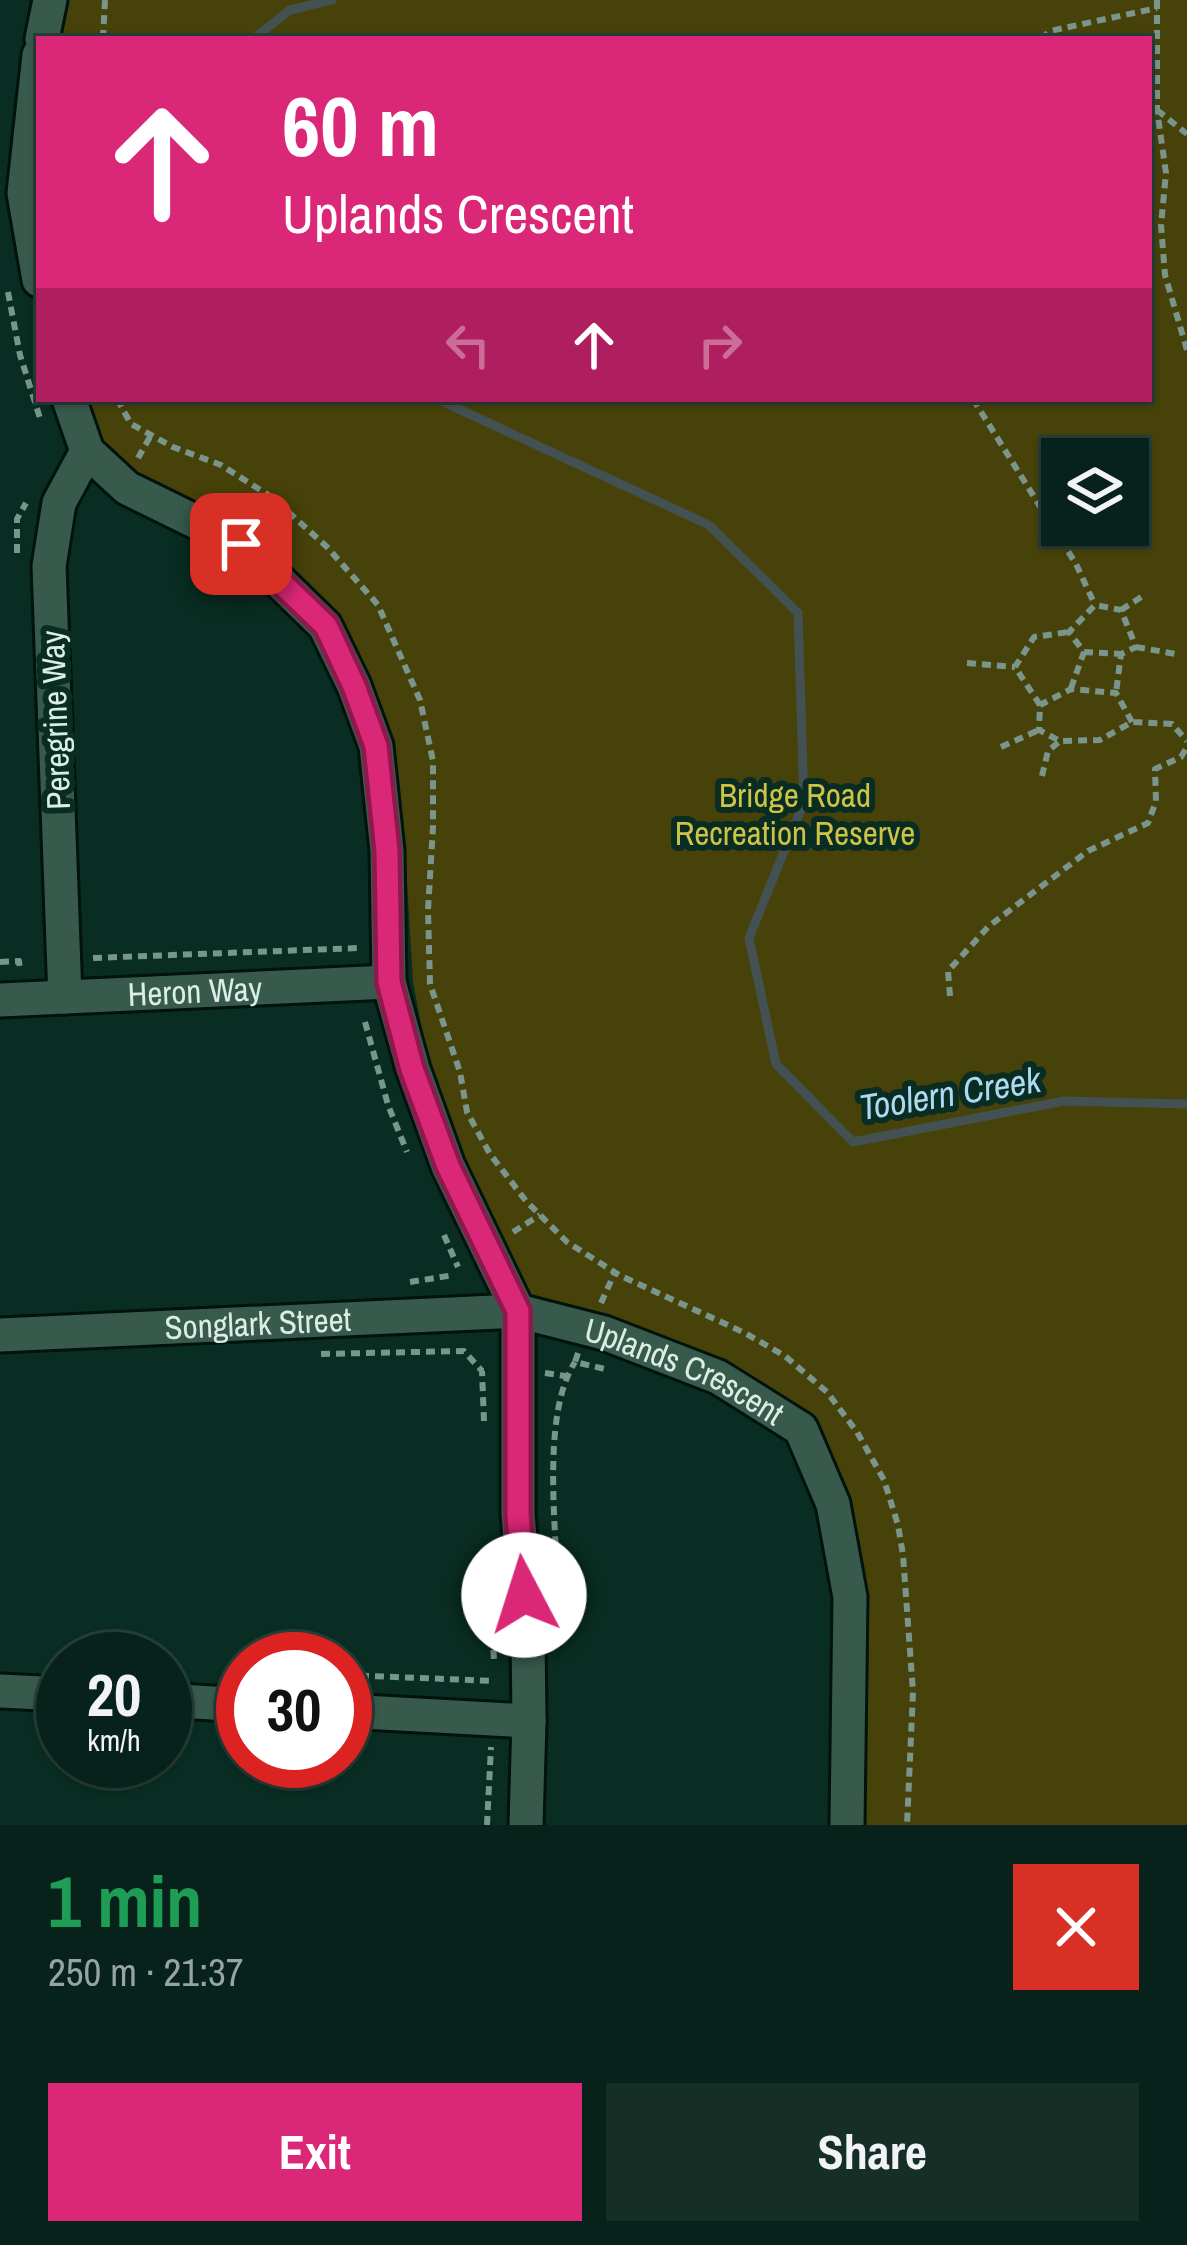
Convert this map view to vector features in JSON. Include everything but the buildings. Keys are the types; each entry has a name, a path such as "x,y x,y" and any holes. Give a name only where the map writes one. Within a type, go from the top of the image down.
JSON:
{"street":[{"path":"43,36 50,0"},
{"path":"24,285 12,194 36,70"},
{"path":"70,402 87,451 123,484 241,544 326,626 376,746 387,851 389,982 412,1069 448,1166 518,1311 518,1514 528,1636 526,1825"},
{"name":"Peregrine Way","path":"65,997 49,566 58,503 87,451"},
{"name":"Heron Way","path":"0,1000 389,982"},
{"name":"Uplands Crescent","path":"518,1311 589,1329 718,1377 801,1429 833,1504 850,1597 847,1825"},
{"name":"Songlark Street","path":"0,1335 518,1311"},
{"path":"0,1691 36,1693"},
{"path":"372,1712 529,1721"}],"path":[{"path":"103,36 105,0"},
{"path":"1044,36 1157,4 1157,110 1166,173 1161,225 1166,275 1187,350"},
{"path":"1157,110 1187,134"},
{"path":"24,285 20,355 43,426"},
{"path":"119,402 131,424 221,465 273,498 327,547 378,605 419,700 433,760 430,984 460,1072 467,1112 490,1154 526,1201 567,1242 615,1273 785,1356 826,1392 857,1432 884,1480 903,1555 913,1692 907,1825"},
{"path":"975,402 1076,563 1095,605"},
{"path":"123,484 151,435"},
{"path":"1095,605 1121,610 1146,594"},
{"path":"1015,667 1034,637 1069,632 1095,605"},
{"path":"1121,610 1136,647"},
{"path":"1069,632 1084,652 1120,654 1136,647 1176,654"},
{"path":"1071,688 1084,652"},
{"path":"1120,654 1115,693 1132,722"},
{"path":"967,663 1015,667"},
{"path":"1015,667 1040,705 1039,730"},
{"path":"1040,705 1071,688 1115,693"},
{"path":"950,996 948,971 989,926 1088,851 1148,823 1156,800 1155,770 1181,757 1187,744 1172,724 1132,722 1100,740 1060,741 1039,730"},
{"path":"1001,747 1039,730"},
{"path":"1042,776 1048,752 1060,741"},
{"path":"363,1015 388,1105 414,1170"},
{"path":"440,1228 458,1267"},
{"path":"557,1578 554,1441 566,1376 615,1273"},
{"path":"574,1361 616,1372"},
{"path":"372,1676 495,1681"},
{"path":"488,1825 491,1746"}],"green space":[{"name":"Bridge Road Recreation Reserve","path":"67,0 1187,0 1187,1825 863,1825 866,1601 852,1501 813,1417 731,1367 608,1316 532,1301 462,1161 428,1063 413,981 405,849 391,747 367,674 337,611 247,527 132,470 103,444 90,402 1152,402 1152,36 61,36"}],"waterway":[{"name":"Toolern Creek","path":"257,36 290,10 332,0"},
{"name":"Toolern Creek","path":"443,402 709,525 798,613 804,802 749,938 776,1064 853,1142 1064,1101 1187,1104"}],"route":[{"path":"241,544 326,626 376,746 387,851 389,982 412,1069 448,1166 518,1311 518,1514 524,1595"}]}
